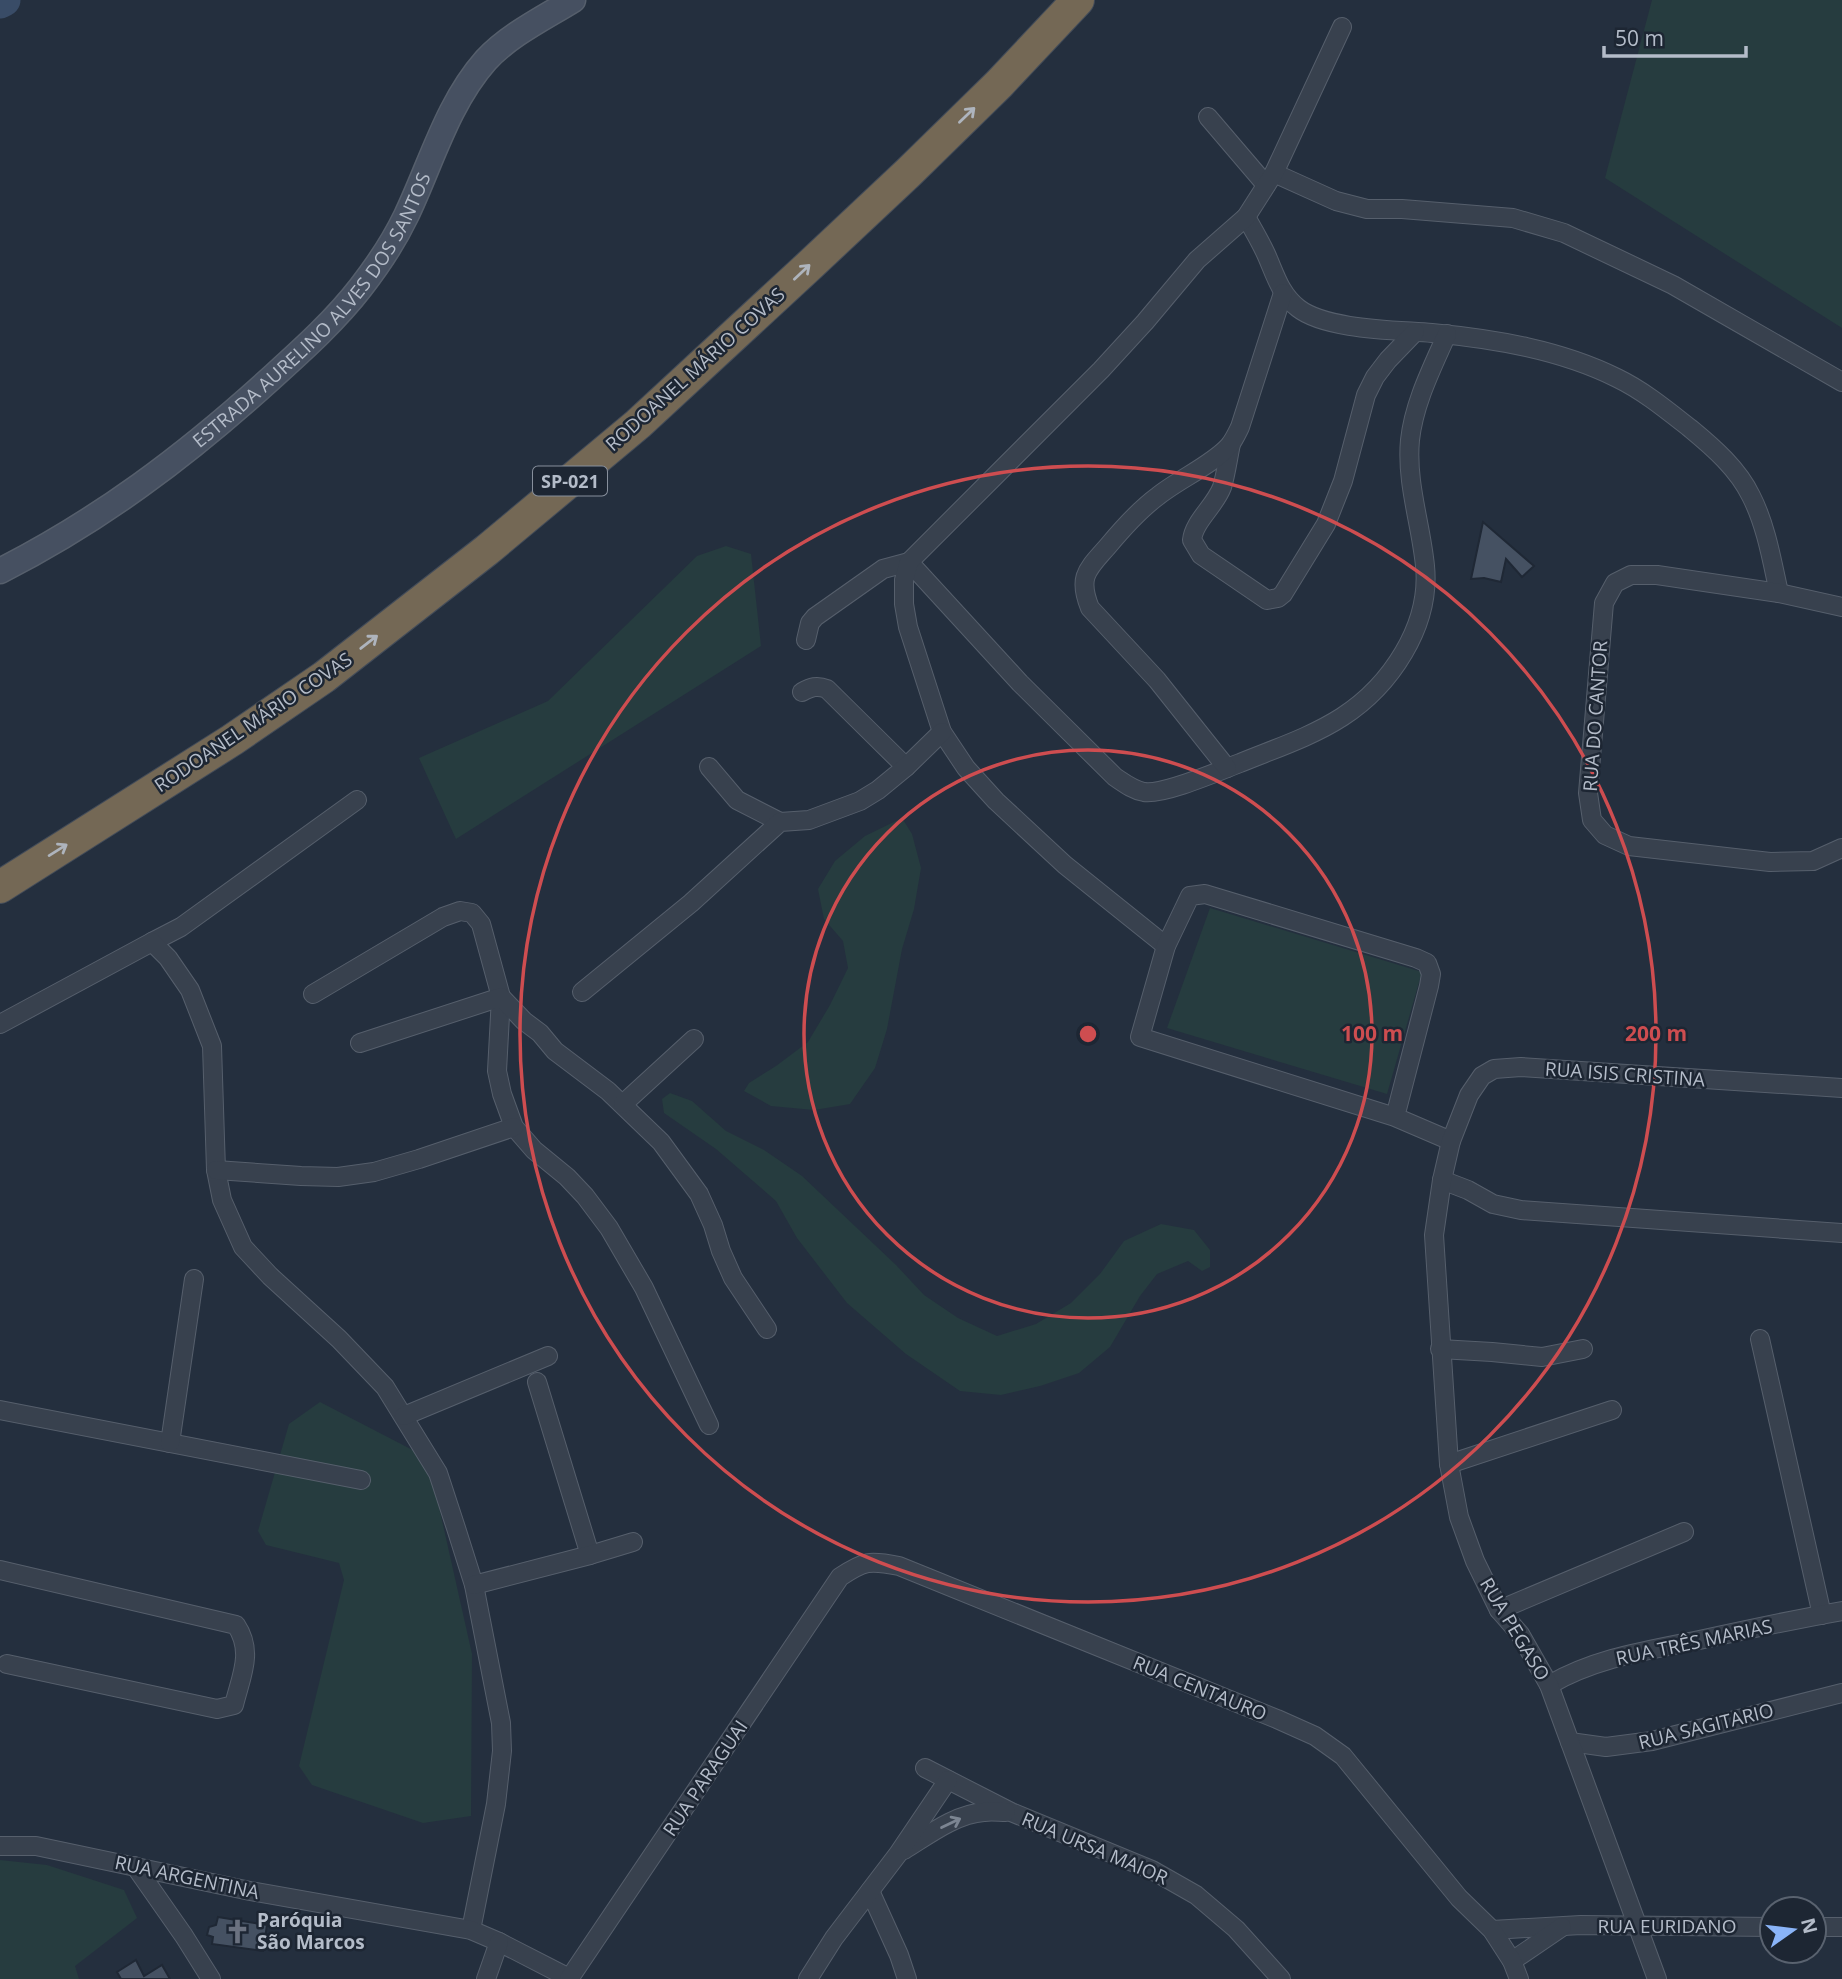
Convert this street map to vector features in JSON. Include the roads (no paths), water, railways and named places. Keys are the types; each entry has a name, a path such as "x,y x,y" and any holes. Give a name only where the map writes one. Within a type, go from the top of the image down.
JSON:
{"highway":[{"name":"RODOANEL MÁRIO COVAS","path":"0,887 232,740 324,677 487,550 638,424 999,84 1078,0"}],"main road":[{"name":"ESTRADA AURELINO ALVES DOS SANTOS","path":"0,571 82,525 164,470 220,424 333,320 361,288 387,249 406,216 448,119 485,61 501,46 573,0"}],"street":[{"path":"1166,946 1065,865 996,802 966,768 942,732 908,626 904,580 909,562 1101,370 1145,323 1197,260 1246,217 1270,179 1342,27"},
{"path":"1208,117 1270,179 1367,209 1402,209 1513,218 1564,233 1673,285 1842,382"},
{"path":"1246,217 1283,293 1298,308 1321,319 1516,345 1570,360 1618,378 1663,407 1713,446 1741,478 1752,497 1760,520 1779,593"},
{"path":"1283,293 1240,427 1231,444 1222,487 1195,529 1192,540 1201,555 1267,600 1283,594 1326,524 1343,481 1366,395 1375,377 1415,332"},
{"path":"909,562 1020,683 1115,777 1130,787 1146,792 1166,790 1306,736 1341,718 1369,696 1410,644 1426,587 1410,475 1410,439 1421,393 1447,334"},
{"path":"1227,768 1157,680 1090,608 1083,584 1087,570 1141,510 1160,494 1221,454 1231,444"},
{"path":"806,640 810,623 815,617 883,569 909,562"},
{"name":"RUA DO CANTOR","path":"1842,607 1779,593 1657,575 1631,575 1615,583 1604,603 1588,793 1592,820 1605,835 1629,846 1770,862 1813,861 1842,848"},
{"path":"802,692 820,686 827,690 906,767"},
{"path":"709,767 737,800 780,822 809,820 860,801 878,790 942,732"},
{"path":"0,1024 181,927 357,800"},
{"path":"582,992 691,903 780,822"},
{"path":"1395,1118 1429,986 1431,974 1427,963 1205,894 1190,896 1166,946 1140,1037 1395,1118 1451,1141"},
{"path":"313,994 443,917 460,911 471,913 481,923 501,998 497,1071 514,1127 534,1150 585,1196 609,1228 644,1288 709,1425"},
{"path":"152,942 168,958 190,990 212,1046 216,1170 222,1200 243,1247 385,1387 438,1473 474,1585 501,1723 502,1751 496,1804 471,1930"},
{"path":"360,1043 501,998"},
{"path":"501,998 540,1033 555,1051 623,1104 661,1142 699,1194 733,1278 766,1329"},
{"path":"623,1104 694,1039"},
{"name":"RUA ISIS CRISTINA","path":"1451,1141 1469,1096 1482,1076 1494,1069 1521,1067 1842,1088"},
{"path":"216,1170 338,1177 374,1172 514,1127"},
{"name":"RUA PEGASO","path":"1451,1141 1434,1234 1449,1464 1459,1517 1475,1561 1499,1610 1520,1634 1549,1685 1657,1979"},
{"path":"1442,1180 1493,1204 1521,1210 1842,1233"},
{"path":"170,1443 194,1279"},
{"path":"1760,1339 1822,1615"},
{"path":"1440,1349 1542,1357 1583,1349"},
{"path":"404,1416 548,1356"},
{"path":"537,1382 590,1555"},
{"path":"0,1410 361,1479"},
{"path":"1449,1464 1612,1410"},
{"path":"1499,1610 1684,1532"},
{"path":"474,1585 633,1542"},
{"name":"RUA CENTAURO","path":"840,1577 860,1563 878,1562 899,1566 1315,1736 1343,1756 1459,1898 1492,1930 1512,1961 1519,1979"},
{"path":"0,1570 236,1625 244,1638 246,1658 234,1705 217,1709 7,1664"},
{"name":"RUA PARAGUAI","path":"570,1979 840,1577"},
{"name":"RUA TRÊS MARIAS","path":"1549,1685 1591,1664 1629,1654 1842,1611"},
{"name":"RUA SAGITARIO","path":"1570,1742 1606,1747 1652,1741 1842,1693"},
{"name":"RUA URSA MAIOR","path":"925,1768 1011,1812 1152,1870 1196,1895 1236,1929 1281,1979"},
{"path":"808,1979 834,1938 898,1854 948,1780"},
{"path":"898,1854 964,1817 982,1812 1011,1812"},
{"name":"RUA ARGENTINA","path":"0,1846 36,1846 250,1891 471,1930 570,1979"},
{"path":"135,1866 211,1979"},
{"path":"870,1891 907,1979"},
{"name":"RUA EURIDANO","path":"1492,1930 1637,1925 1758,1927"},
{"path":"1512,1961 1562,1927"},
{"path":"485,1979 499,1942"}],"waterway":[{"path":"0,2 4,0"}],"place":[{"name":"Paróquia São Marcos","path":"237,1931"}]}
